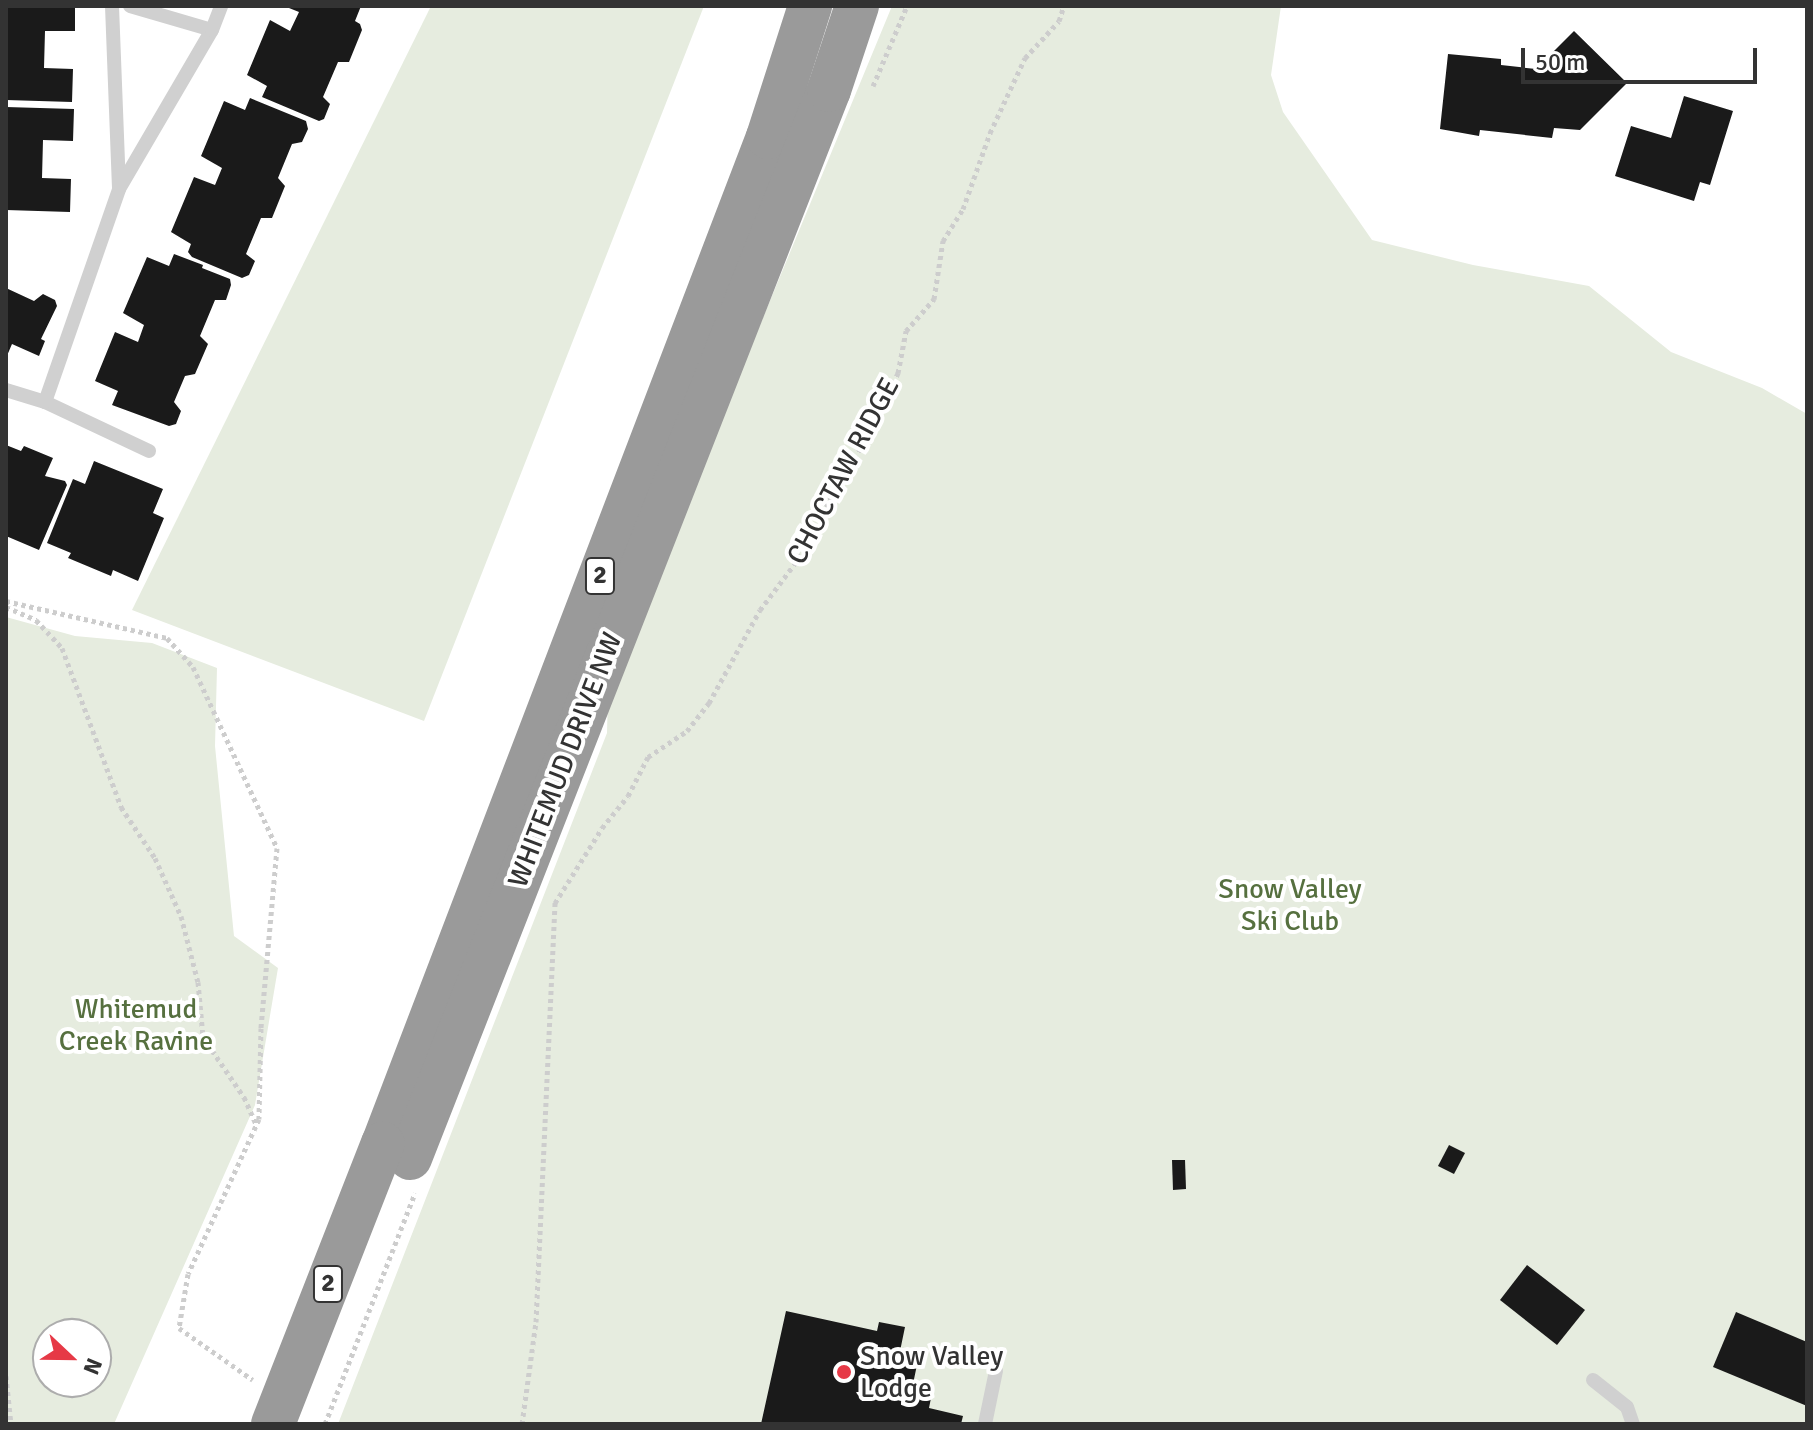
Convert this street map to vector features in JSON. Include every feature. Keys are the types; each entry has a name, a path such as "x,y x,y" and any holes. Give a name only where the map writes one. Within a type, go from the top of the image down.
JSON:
{"highway":[{"name":"WHITEMUD DRIVE NW","path":"305,1424 404,1160 768,137 810,6"},
{"name":"WHITEMUD DRIVE NW","path":"269,1406 404,1160 829,90 857,6"}],"lane":[{"path":"112,6 119,189"},
{"path":"130,6 212,30"},
{"path":"45,402 119,189 212,30 221,6"},
{"path":"6,390 45,402 149,451"},
{"path":"985,1424 996,1371"},
{"path":"1593,1380 1627,1407 1633,1424"}],"path":[{"name":"CHOCTAW RIDGE","path":"555,903 602,828 628,796 648,757 687,731 709,703 760,610 799,558 809,534 869,434 898,373 906,331 934,299 943,241 963,209 990,133 1025,58 1059,21 1064,6"},
{"path":"6,604 167,638 193,667 277,848 256,1125 188,1274 179,1328 269,1406"},
{"path":"6,604 36,620 62,648 121,807 155,858 181,916 198,982 203,1037 244,1097 256,1125"},
{"path":"522,1424 536,1322 557,882"},
{"path":"325,1424 404,1160"},
{"path":"6,1376 11,1424"}],"green space":[{"path":"431,6 704,6 424,721 132,610"},
{"name":"Snow Valley Ski Club","path":"892,6 1281,6 1271,75 1283,112 1372,240 1473,265 1589,286 1671,352 1762,388 1807,414 1807,1424 338,1424 607,733 608,692"},
{"name":"Whitemud Creek Ravine","path":"6,617 75,636 152,643 217,668 215,746 234,936 278,968 255,1105 114,1424 6,1424"}],"building":[{"path":"6,6 75,6 75,31 45,31 44,68 73,69 72,102 6,100"},
{"path":"284,6 361,6 355,21 362,30 349,62 338,62 323,97 330,104 324,119 319,121 262,97 267,86 247,75 270,20 290,31 299,12"},
{"path":"1574,31 1627,83 1580,130 1554,128 1552,138 1480,130 1479,136 1440,129 1448,54 1501,59 1501,65 1536,69"},
{"path":"1684,96 1733,111 1710,185 1700,182 1694,201 1615,176 1631,126 1671,138"},
{"path":"250,98 306,121 308,129 302,142 292,144 278,178 285,186 272,218 261,218 246,254 255,261 249,275 242,278 192,257 188,252 191,244 171,232 194,177 215,185 222,168 201,156 224,101 245,110"},
{"path":"6,107 74,109 73,141 43,140 42,178 71,179 70,212 6,210"},
{"path":"174,254 230,279 231,285 226,300 215,300 200,336 208,344 195,374 185,376 174,402 181,411 176,424 169,426 112,405 118,391 95,381 115,332 138,342 144,325 123,313 147,257 169,266"},
{"path":"6,288 34,301 43,294 55,300 57,306 41,339 45,341 39,356 12,344 6,358"},
{"path":"6,445 21,451 24,446 53,458 45,476 65,481 67,485 39,550 6,536"},
{"path":"94,461 163,489 153,513 164,518 138,581 113,570 111,576 68,558 71,553 47,543 73,479 85,484"},
{"path":"1449,1145 1465,1153 1454,1174 1438,1166"},
{"path":"1172,1160 1185,1160 1186,1189 1173,1190"},
{"path":"1527,1265 1585,1310 1557,1345 1500,1300"},
{"name":"Snow Valley Lodge","path":"786,1311 877,1331 879,1322 905,1327 899,1356 918,1360 913,1384 933,1388 929,1408 963,1416 961,1424 761,1424"},
{"path":"1736,1312 1807,1342 1807,1406 1713,1367"}],"place":[{"name":"Snow Valley Lodge","path":"844,1372"}]}
